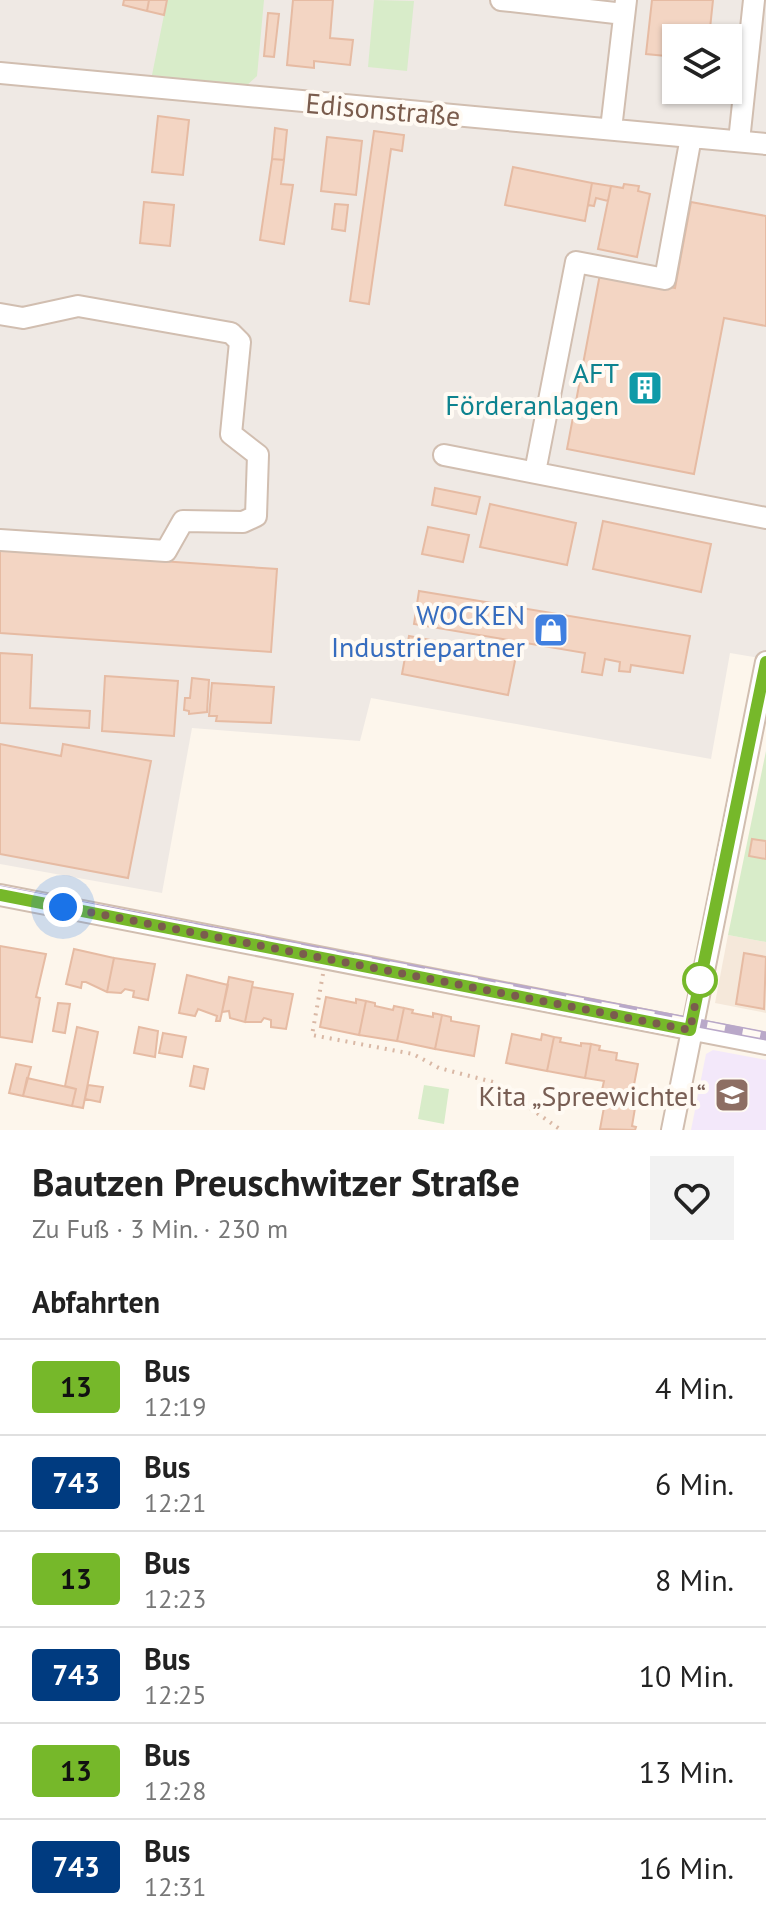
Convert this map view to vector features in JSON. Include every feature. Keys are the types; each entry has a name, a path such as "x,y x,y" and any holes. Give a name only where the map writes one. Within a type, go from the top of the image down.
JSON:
{"street":[{"path":"501,0 625,7 611,129"},
{"path":"739,141 754,0"},
{"name":"Edisonstraße","path":"0,73 766,144"},
{"path":"535,472 576,262 665,279 691,137"},
{"path":"0,314 23,318 78,306 231,333 240,342 231,434 258,455 256,516 243,522 183,521 166,551 0,540"},
{"path":"444,455 766,518"},
{"path":"672,1130 766,662"},
{"path":"0,895 766,1044"}],"path":[{"path":"324,973 312,1035 413,1054 439,1068 493,1082 561,1130"}],"shaded area":[{"path":"0,0 766,0 766,659 730,653 711,759 371,698 360,741 192,728 162,893 0,864"},
{"path":"728,935 766,942 766,1013 715,1003"},
{"name":"Kita „Spreewichtel“","path":"713,1050 766,1060 766,1130 691,1130 706,1054"}],"green space":[{"path":"167,0 264,0 257,76 246,86 152,75"},
{"path":"374,0 414,1 407,71 368,67"},
{"path":"766,751 766,942 728,935"},
{"path":"424,1085 449,1089 444,1124 418,1119"}],"building":[{"path":"124,0 149,0 147,11 123,5"},
{"path":"149,0 167,0 164,15 147,11"},
{"path":"293,0 333,0 330,38 353,40 350,65 314,61 314,68 287,65"},
{"path":"652,0 713,0 710,24 662,24 662,56 646,54"},
{"path":"268,13 279,14 274,57 264,56"},
{"path":"158,116 189,120 183,175 152,172"},
{"path":"275,128 287,130 284,160 272,159"},
{"path":"374,131 404,135 402,151 391,149 369,304 350,301"},
{"path":"327,137 362,141 356,195 321,191"},
{"path":"272,159 284,160 281,184 293,185 284,244 260,240"},
{"path":"513,167 592,183 585,221 505,205"},
{"path":"592,183 611,186 608,201 596,198 594,206 588,205"},
{"path":"624,184 639,186 638,191 650,194 637,257 598,249 611,186 623,188"},
{"path":"144,202 174,205 170,246 140,243"},
{"name":"AFT Förderanlagen","path":"691,202 766,216 766,326 724,318 694,474 567,449 600,274 675,288"},
{"path":"335,204 348,205 345,231 332,229"},
{"path":"435,488 480,497 476,514 432,505"},
{"path":"490,504 576,523 567,565 480,547"},
{"path":"603,521 711,544 701,592 593,569"},
{"path":"428,527 469,535 463,562 422,554"},
{"path":"0,550 277,569 271,652 0,633"},
{"name":"WOCKEN Industriepartner","path":"419,591 690,636 683,673 631,665 630,672 619,671 620,662 605,659 602,675 582,672 585,653 414,624"},
{"path":"409,636 516,656 508,695 402,674"},
{"path":"0,653 32,655 30,708 90,711 89,728 0,723"},
{"path":"105,676 178,681 174,736 102,731"},
{"path":"192,678 209,680 207,712 189,714 184,710 185,698 190,698"},
{"path":"212,683 274,687 271,723 216,721 217,716 209,716"},
{"path":"0,744 61,756 63,744 151,761 128,878 0,854"},
{"path":"752,839 766,841 766,859 749,856"},
{"path":"0,946 46,954 36,997 40,998 32,1042 0,1037"},
{"path":"74,949 114,958 107,992 86,982 82,982 81,988 66,984"},
{"path":"744,953 766,957 764,1009 736,1004"},
{"path":"114,958 155,964 148,1000 133,997 134,991 125,989 121,993 107,992"},
{"path":"187,975 228,985 220,1021 216,1021 217,1016 198,1009 195,1016 179,1013"},
{"path":"229,977 253,982 245,1022 230,1018 229,1011 222,1012"},
{"path":"252,987 293,994 286,1029 271,1027 271,1020 264,1018 261,1022 245,1022"},
{"path":"326,997 356,1003 356,999 366,1001 359,1035 320,1027"},
{"path":"366,1001 393,1010 394,1006 404,1008 397,1041 359,1035"},
{"path":"58,1003 70,1004 65,1033 53,1031"},
{"path":"404,1008 413,1010 412,1013 433,1017 433,1013 442,1015 435,1049 397,1041"},
{"path":"442,1015 451,1017 451,1021 479,1026 474,1056 435,1049"},
{"path":"77,1027 98,1032 83,1108 72,1106 76,1089 65,1086"},
{"path":"139,1027 158,1031 155,1057 134,1053"},
{"path":"163,1033 186,1037 182,1057 159,1053"},
{"path":"512,1034 541,1040 542,1034 554,1037 547,1071 506,1063"},
{"path":"554,1037 561,1038 560,1042 581,1046 581,1043 591,1044 585,1078 547,1071"},
{"path":"591,1044 600,1046 599,1050 617,1053 616,1060 638,1064 632,1095 602,1090 604,1081 585,1078"},
{"path":"16,1064 31,1067 23,1096 9,1093"},
{"path":"194,1066 208,1069 204,1089 190,1086"},
{"path":"27,1078 76,1089 72,1106 23,1096"},
{"path":"88,1085 103,1087 100,1102 85,1099"},
{"path":"607,1091 637,1096 632,1126 636,1127 635,1130 600,1129"}],"railway":[{"path":"0,890 766,1036"}],"bus line":[{"name":"13","path":"0,895 690,1030 766,662"}],"place":[{"name":"AFT Förderanlagen","path":"645,388"},
{"name":"WOCKEN Industriepartner","path":"551,630"},
{"name":"Kita „Spreewichtel“","path":"732,1095"}],"route":[{"path":"63,907 690,1030 700,980"}]}
